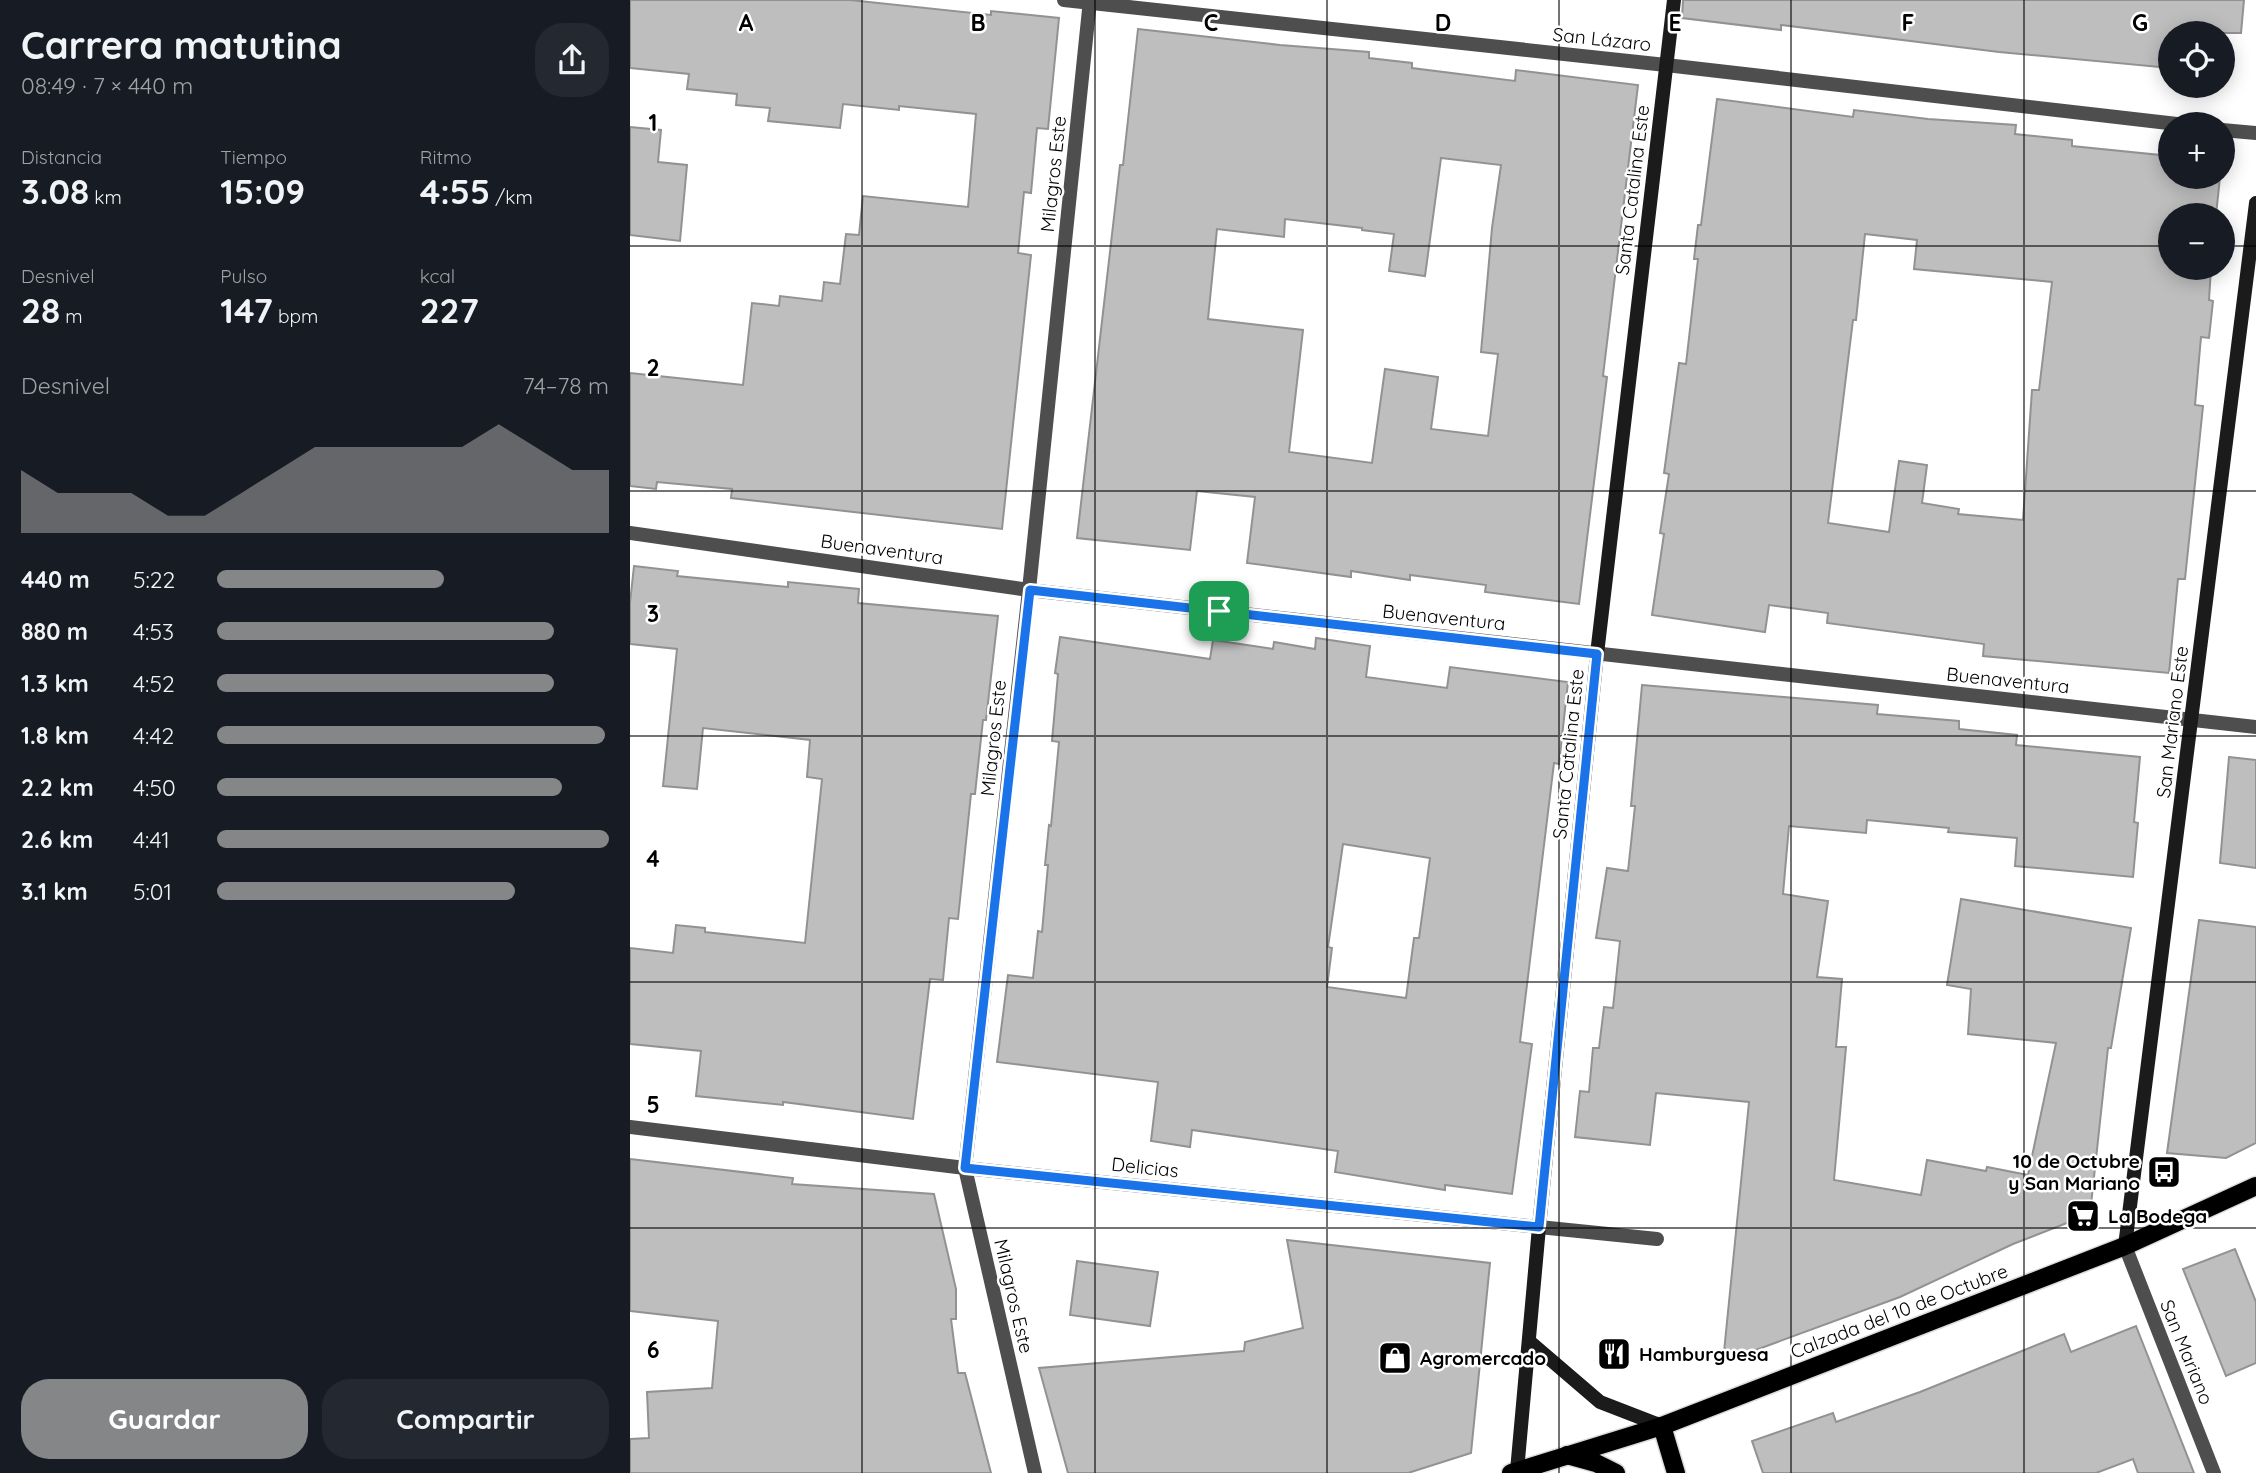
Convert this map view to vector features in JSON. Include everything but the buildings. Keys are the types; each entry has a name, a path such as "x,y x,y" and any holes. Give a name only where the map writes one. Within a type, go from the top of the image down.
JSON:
{"main road":[{"name":"Calzada del 10 de Octubre","path":"1514,1472 1662,1426 2125,1246 2256,1186"},
{"path":"1662,1426 1676,1473"},
{"path":"1567,1455 1595,1463 1616,1473"}],"street":[{"name":"San Lázaro","path":"1064,0 2158,122"},
{"name":"Santa Catalina Este","path":"1514,1472 1530,1342 1539,1227 1597,654 1674,0"},
{"name":"Milagros Este","path":"1035,1473 965,1168 1030,590 1090,2"},
{"path":"2235,131 2256,133"},
{"name":"San Mariano Este","path":"2125,1246 2256,203"},
{"name":"Buenaventura","path":"630,533 1030,590 2256,727"},
{"name":"Delicias","path":"630,1127 965,1168 1657,1239"},
{"name":"San Mariano","path":"2125,1246 2214,1473"},
{"path":"1530,1342 1600,1402 1662,1426"}],"place":[{"name":"10 de Octubre y San Mariano","path":"2164,1172"},
{"name":"La Bodega","path":"2083,1216"},
{"name":"Hamburguesa","path":"1614,1354"},
{"name":"Agromercado","path":"1395,1358"}],"route":[{"path":"1030,590 1219,611 1597,654 1539,1227 965,1168 1030,590"}]}
